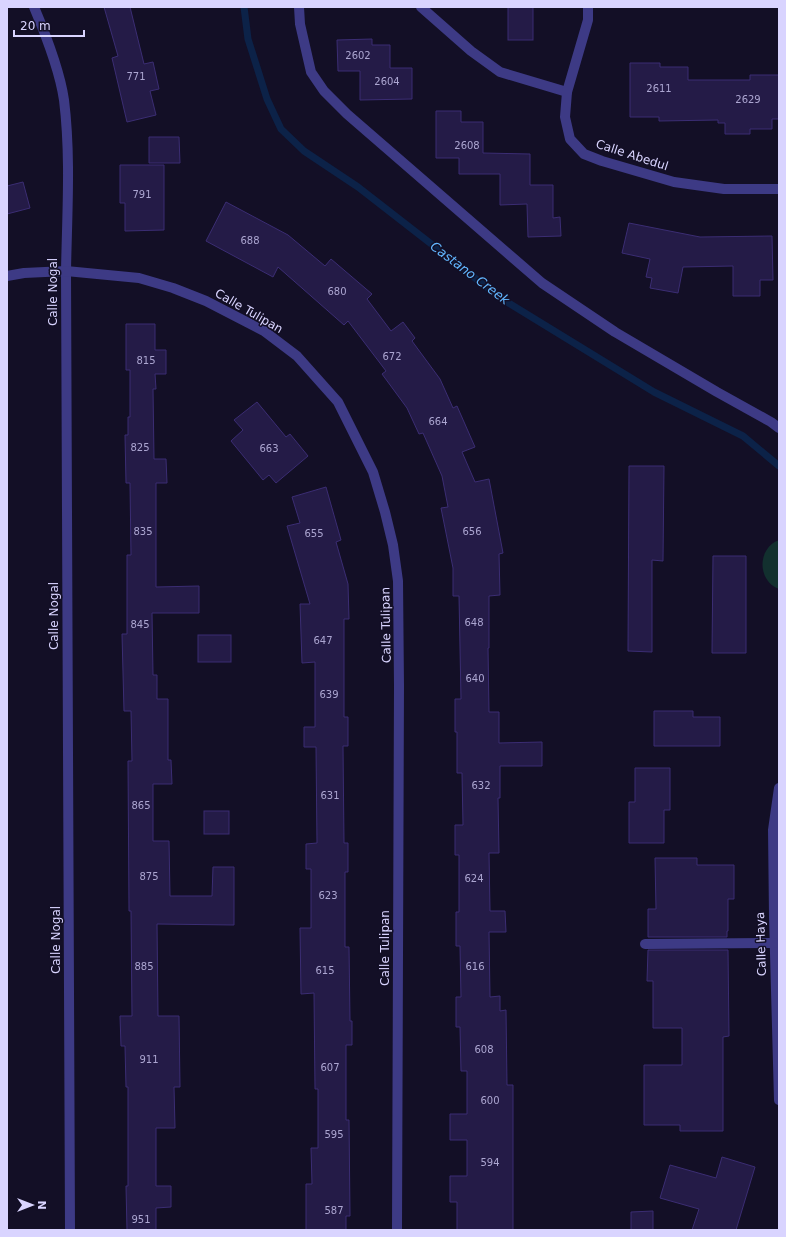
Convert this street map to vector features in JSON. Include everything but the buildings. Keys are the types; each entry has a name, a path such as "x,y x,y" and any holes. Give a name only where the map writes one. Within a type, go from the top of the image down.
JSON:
{"street":[{"name":"Calle Nogal","path":"34,7 59,78 64,99 69,165 66,272 70,1230"},
{"path":"299,7 300,24 311,72 324,91 348,114 542,283 615,332 779,428"},
{"path":"421,7 471,51 500,72 567,92"},
{"name":"Calle Abedul","path":"588,7 588,20 567,92 565,117 570,139 584,154 602,162 674,182 724,189 779,189"},
{"name":"Calle Tulipan","path":"7,276 24,273 66,272 139,278 174,288 206,301 264,332 297,356 338,402 373,472 385,512 398,581 400,694 397,1230"},
{"name":"Calle Haya","path":"779,788 773,830 774,943 779,1100"},
{"path":"645,944 774,943"}],"green space":[{"path":"779,540 779,589 772,585 767,579 762,564 767,550 772,544"}],"waterway":[{"name":"Castano Creek","path":"244,7 248,39 267,99 281,129 304,151 358,187 502,299 654,392 743,436 779,466"}]}
